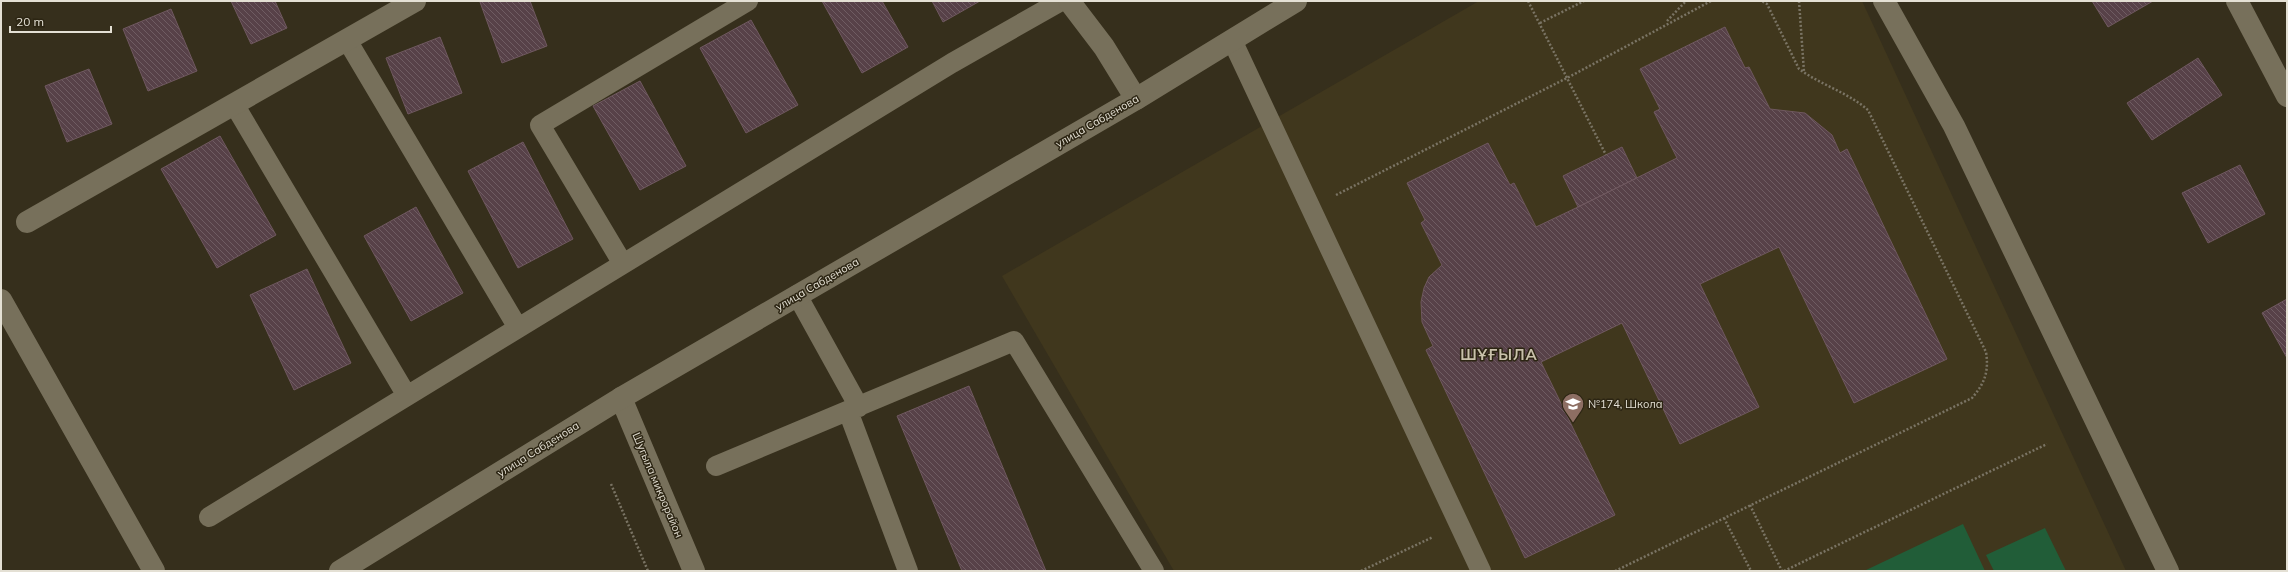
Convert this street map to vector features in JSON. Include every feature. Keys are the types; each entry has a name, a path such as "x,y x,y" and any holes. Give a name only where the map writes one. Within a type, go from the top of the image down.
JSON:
{"street":[{"path":"27,222 415,1"},
{"path":"1069,1 1104,47 1136,99"},
{"name":"улица Сабденова","path":"340,571 621,398 1136,99 1296,1"},
{"path":"1884,1 1954,126 2168,571"},
{"path":"2237,1 2287,96"},
{"path":"1,300 154,571"},
{"name":"Шугыла микрорайон","path":"621,398 694,571"}],"lane":[{"path":"624,264 540,125 748,1"},
{"path":"209,517 952,63 1061,1"},
{"path":"347,40 518,328"},
{"path":"1232,40 1481,571"},
{"path":"234,104 407,396"},
{"path":"797,295 854,409 908,571"},
{"path":"716,466 1014,341 1154,571"}],"path":[{"path":"1528,1 1606,155"},
{"path":"1540,23 1584,1"},
{"path":"1665,24 1686,1"},
{"path":"1310,207 1567,78 1665,24 1711,1"},
{"path":"1615,571 1972,398 1981,388 1988,365 1986,352 1868,110 1855,98 1804,73 1799,69 1767,4 1762,1"},
{"path":"1799,1 1804,73"},
{"path":"1750,505 1783,571 2047,444"},
{"path":"611,484 648,571"},
{"path":"1724,518 1751,571"},
{"path":"1361,571 1459,524"}],"shaded area":[{"name":"№174, Школа","path":"1479,1 1862,1 2126,571 1174,571 1002,276"}],"green space":[{"path":"1963,524 1985,571 1864,571"},
{"path":"2045,528 2066,571 1994,571 1986,555"}],"building":[{"path":"231,1 275,1 287,28 251,44"},
{"path":"530,1 547,46 502,63 480,2"},
{"path":"822,1 882,1 908,47 862,73"},
{"path":"932,1 980,1 943,22"},
{"path":"2092,1 2153,1 2108,27"},
{"path":"171,9 197,71 148,91 123,29"},
{"path":"751,20 798,105 746,133 700,48"},
{"path":"1725,27 1745,68 1749,67 1770,109 1805,113 1832,135 1840,153 1847,149 1947,359 1854,403 1779,247 1700,284 1759,407 1680,444 1622,323 1541,362 1615,515 1525,558 1426,350 1433,346 1422,322 1421,302 1424,288 1429,277 1442,265 1421,223 1425,220 1407,183 1488,143 1510,185 1514,183 1536,227 1578,207 1677,158 1654,112 1660,109 1640,69"},
{"path":"440,37 462,93 408,114 386,58"},
{"path":"2198,58 2222,95 2152,140 2127,103"},
{"path":"89,69 112,124 67,142 45,86"},
{"path":"640,81 686,166 640,190 593,106"},
{"path":"220,136 276,235 217,268 161,169"},
{"path":"523,142 573,239 518,268 468,171"},
{"path":"1622,147 1637,178 1578,207 1563,176"},
{"path":"2240,165 2265,214 2208,243 2182,193"},
{"path":"416,207 463,293 411,321 364,236"},
{"path":"307,269 351,363 294,390 250,295"},
{"path":"2287,299 2287,358 2262,313"},
{"path":"969,386 1046,571 962,571 897,416"}],"place":[{"name":"№174, Школа","path":"1573,424"}],"district":[{"name":"ШҰҒЫЛА","path":"1499,354"}]}
